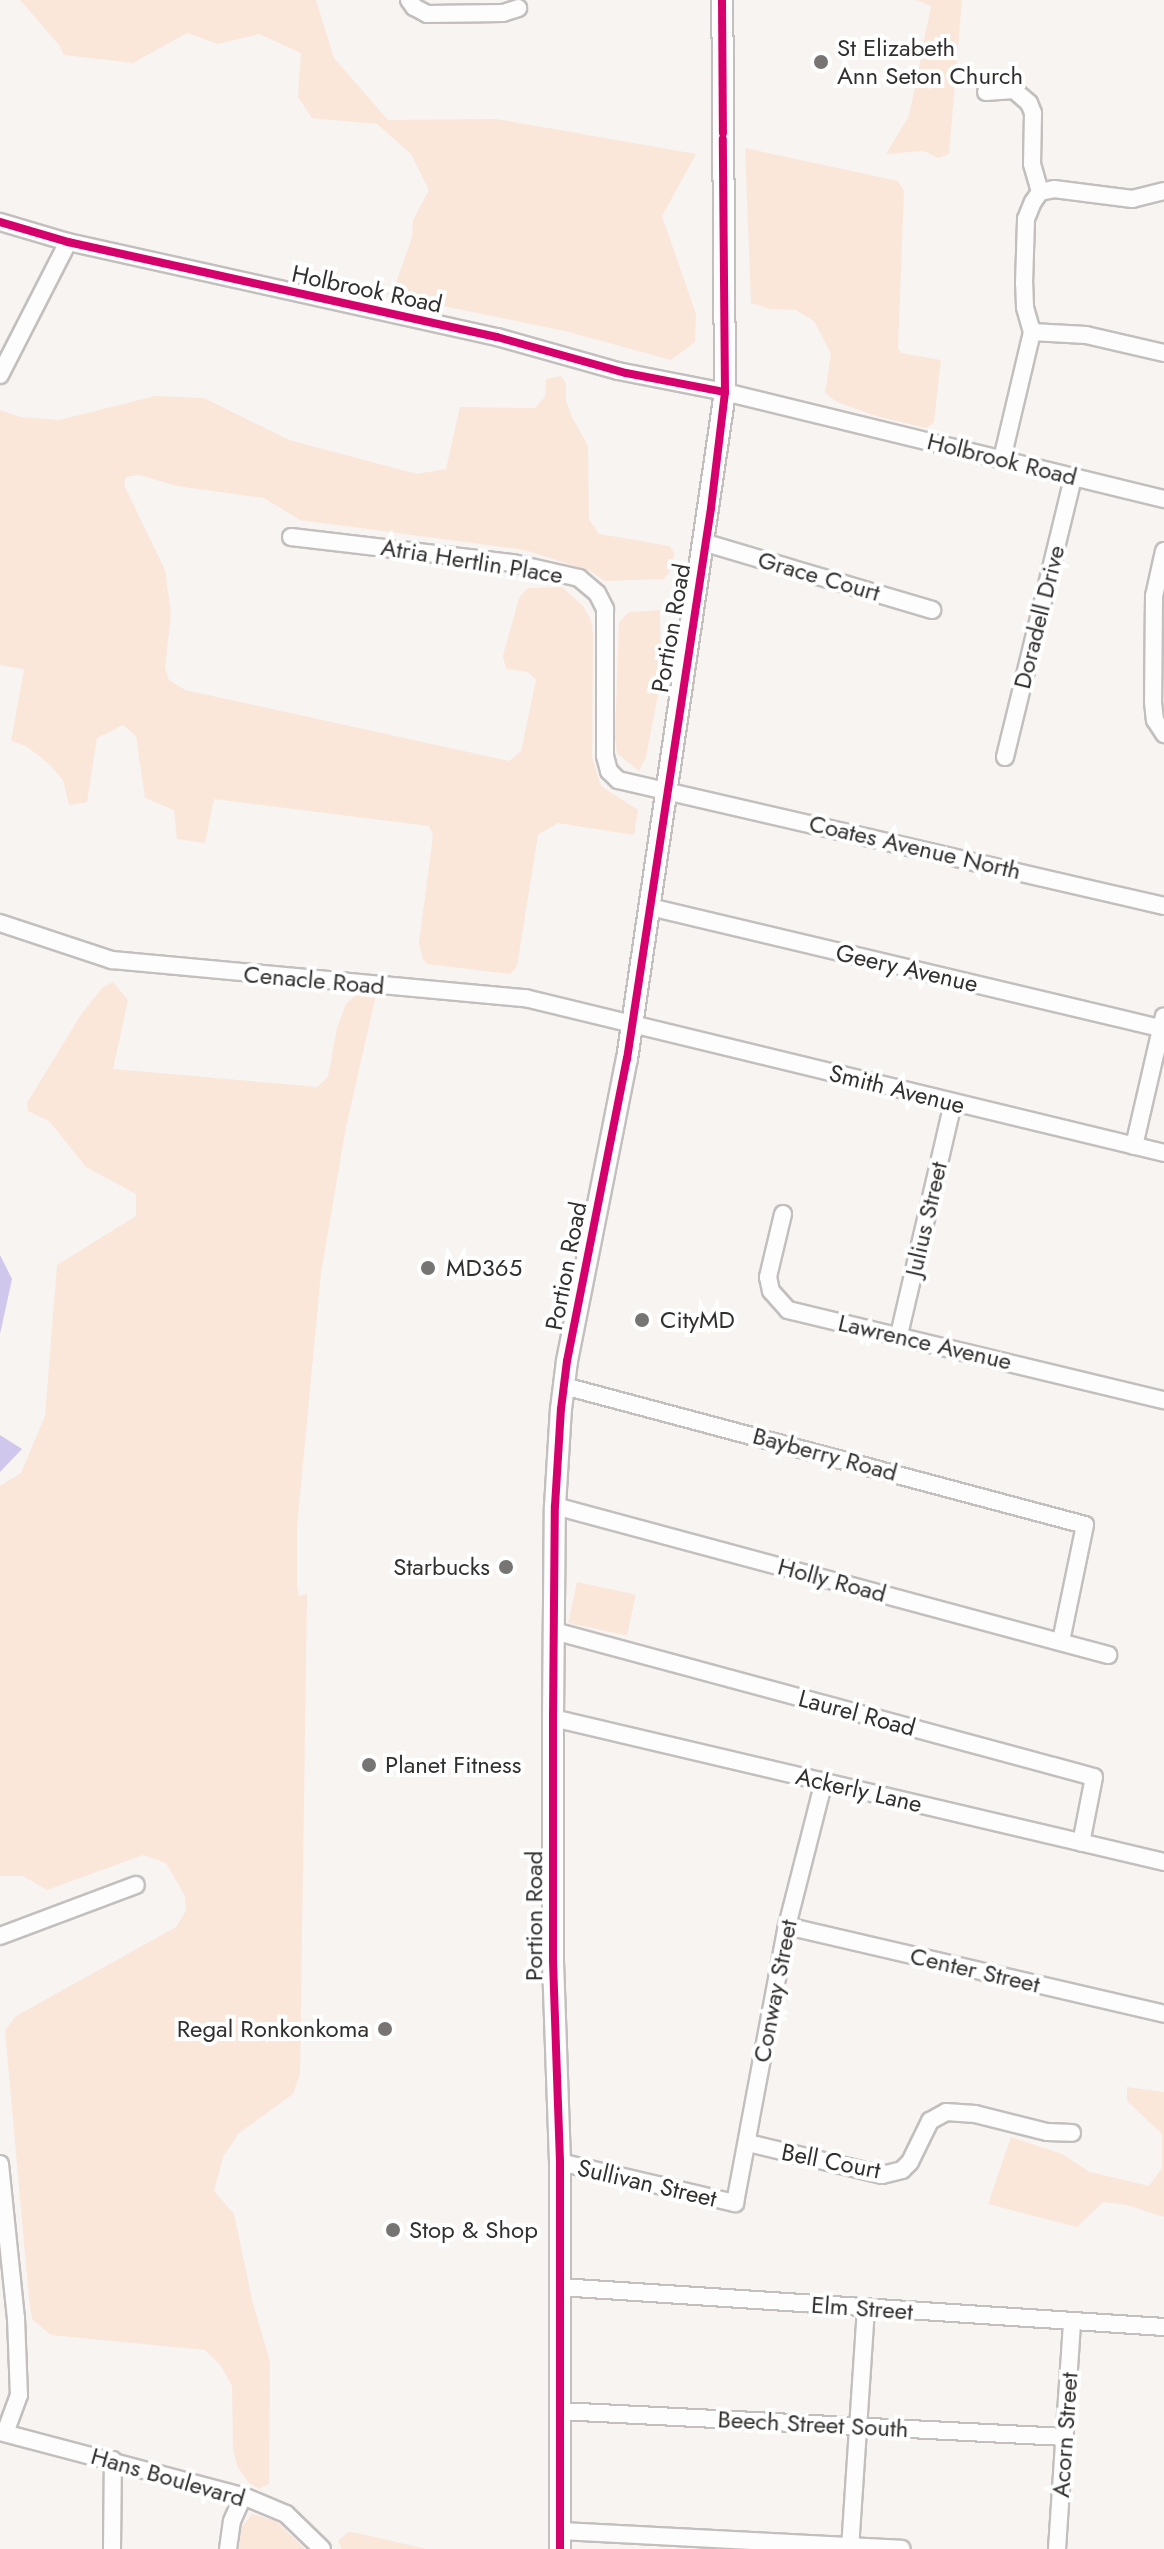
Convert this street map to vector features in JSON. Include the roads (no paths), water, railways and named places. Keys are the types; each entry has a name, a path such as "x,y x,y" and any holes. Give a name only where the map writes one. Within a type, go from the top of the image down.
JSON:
{"main road":[{"name":"Portion Road","path":"560,2540 560,2162 553,1960 555,1506 564,1386 617,1112 706,543 725,392 722,0"}],"street":[{"path":"409,0 414,7 427,14 503,13 518,8"},
{"path":"986,92 1014,90 1029,103 1033,113 1032,164 1040,192 1029,211 1025,229 1025,307 1032,332 1002,459"},
{"path":"1040,192 1064,189 1132,199 1164,191"},
{"name":"Holbrook Road","path":"0,222 68,242 497,337 626,373 725,392 1164,499"},
{"path":"0,375 68,242"},
{"path":"1032,332 1086,335 1164,353"},
{"name":"Doradell Drive","path":"1005,757 1073,477"},
{"name":"Atria Hertlin Place","path":"291,537 513,563 579,578 597,593 605,609 605,756 609,771 618,780 666,793"},
{"name":"Grace Court","path":"706,543 932,610"},
{"path":"1164,551 1154,596 1153,641 1155,720 1164,734"},
{"name":"Coates Avenue North","path":"666,793 1164,906"},
{"name":"Geery Avenue","path":"650,907 1163,1024"},
{"name":"Cenacle Road","path":"0,923 112,960 525,998 631,1023"},
{"name":"Smith Avenue","path":"631,1023 1164,1153"},
{"path":"1134,1146 1163,1024"},
{"name":"Julius Street","path":"899,1335 953,1103"},
{"name":"Lawrence Avenue","path":"783,1214 769,1267 771,1291 788,1310 1164,1400"},
{"name":"Bayberry Road","path":"564,1386 1085,1525 1061,1641"},
{"name":"Holly Road","path":"555,1506 1108,1655"},
{"name":"Laurel Road","path":"554,1631 1094,1777 1081,1843"},
{"name":"Ackerly Lane","path":"553,1718 1164,1862"},
{"name":"Conway Street","path":"735,2203 787,1926 824,1781"},
{"path":"0,1936 136,1885"},
{"name":"Center Street","path":"787,1926 1164,2014"},
{"name":"Bell Court","path":"748,2143 882,2175 902,2170 910,2162 930,2121 946,2112 975,2114 1047,2132 1072,2133"},
{"name":"Sullivan Street","path":"560,2162 735,2203"},
{"path":"0,2164 9,2351 19,2395 2,2432"},
{"name":"Elm Street","path":"560,2287 1164,2327"},
{"path":"850,2547 866,2309"},
{"name":"Acorn Street","path":"1057,2549 1072,2321"},
{"name":"Beech Street South","path":"560,2411 1065,2437"},
{"name":"Hans Boulevard","path":"2,2432 243,2496 286,2514 322,2549"},
{"path":"112,2549 113,2460"},
{"path":"228,2549 232,2521 243,2496"},
{"path":"560,2540 902,2549"}],"place":[{"name":"St Elizabeth Ann Seton Church","path":"821,62"},
{"name":"MD365","path":"428,1268"},
{"name":"CityMD","path":"642,1320"},
{"name":"Starbucks","path":"506,1567"},
{"name":"Planet Fitness","path":"369,1765"},
{"name":"Regal Ronkonkoma","path":"385,2029"},
{"name":"Stop & Shop","path":"393,2230"}]}
